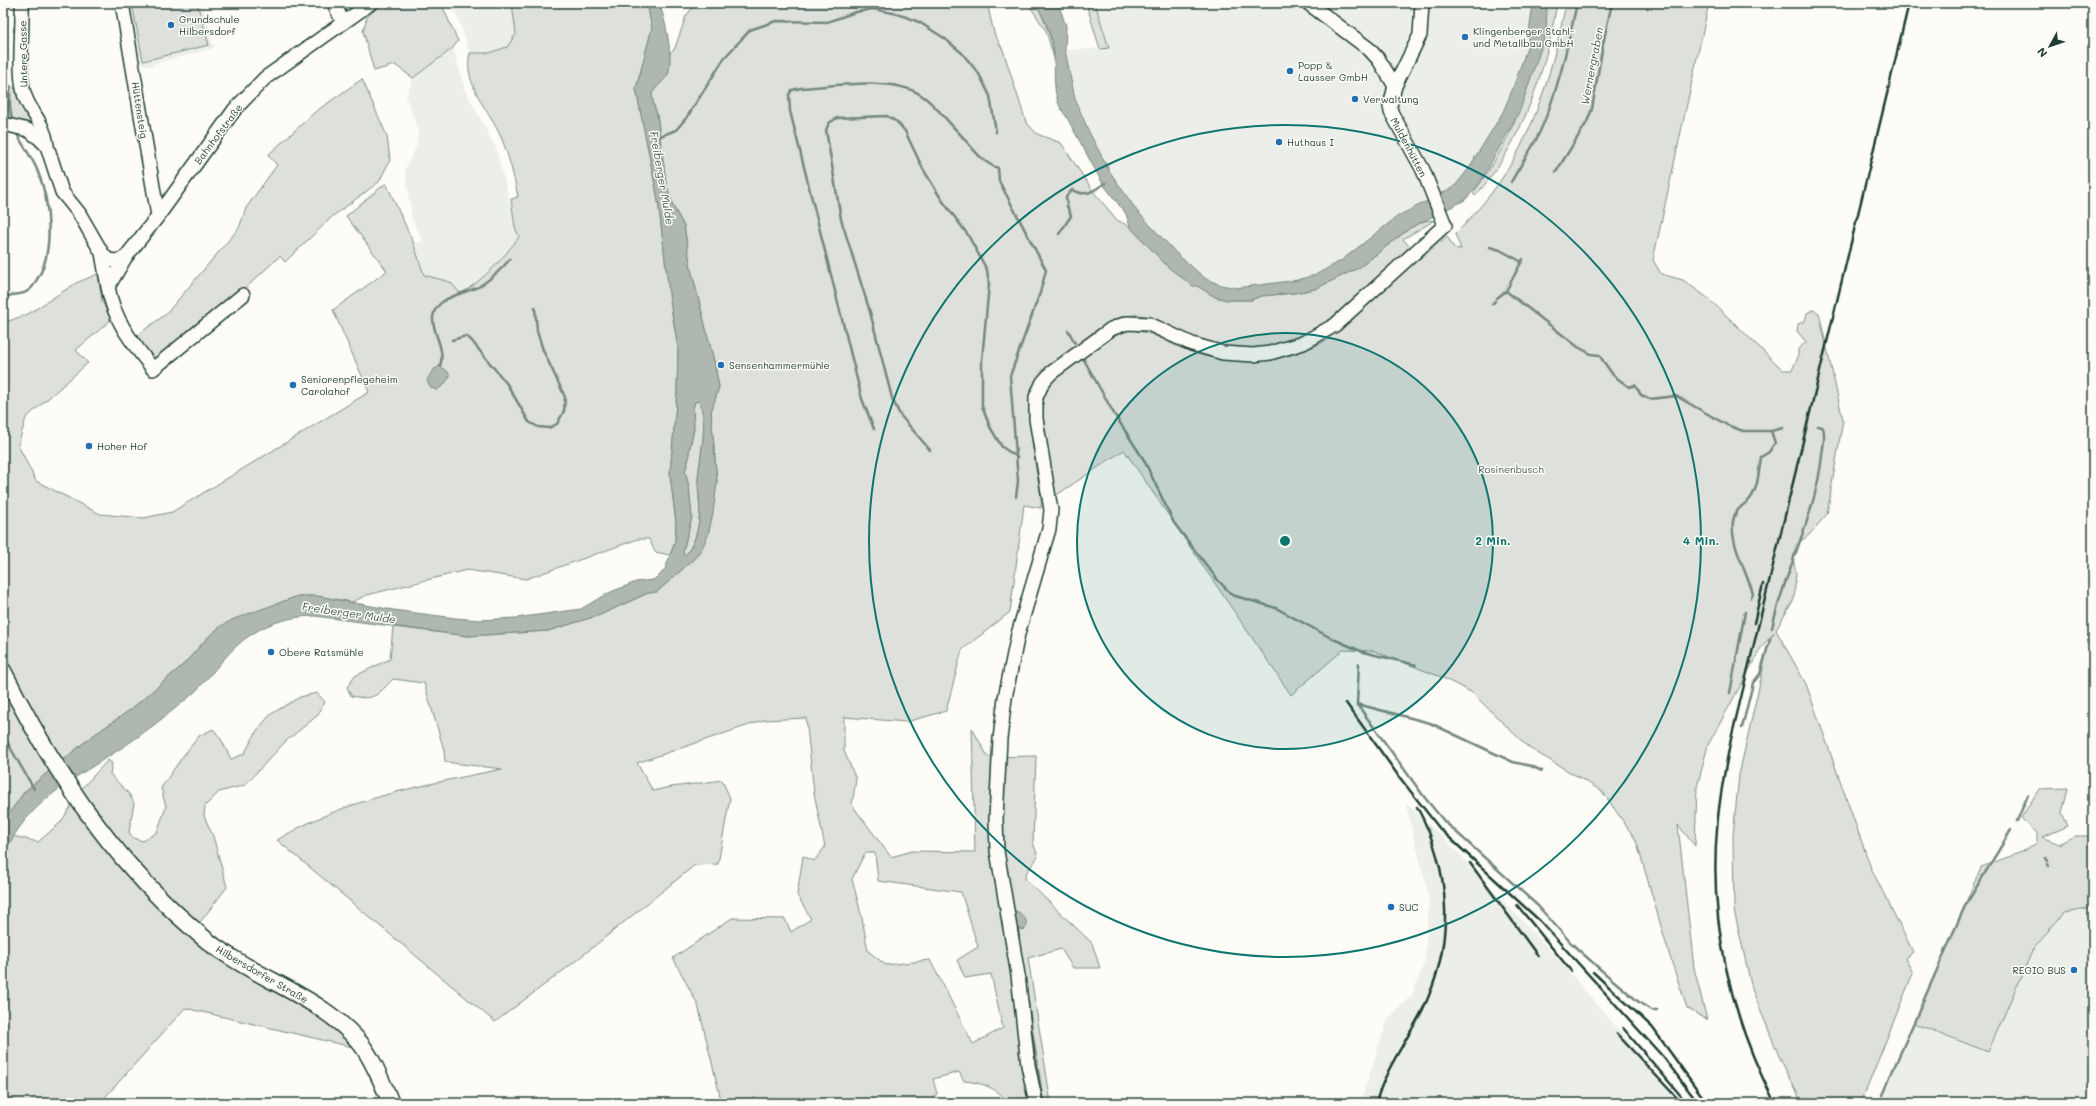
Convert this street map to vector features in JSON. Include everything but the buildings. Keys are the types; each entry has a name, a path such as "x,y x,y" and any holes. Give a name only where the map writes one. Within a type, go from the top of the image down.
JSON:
{"main road":[{"name":"Hilbersdorfer Straße","path":"3,671 31,727 90,818 153,890 206,940 223,953 326,1011 347,1029 362,1045 372,1062 391,1103"}],"street":[{"name":"Untere Gasse","path":"22,3 23,91 46,136 47,146"},
{"name":"Hüttensteig","path":"122,3 158,216"},
{"path":"334,3 343,23"},
{"name":"Bahnhofstraße","path":"108,287 125,258 158,216 236,109 260,83 371,3"},
{"path":"1308,3 1369,49 1379,60 1395,86"},
{"name":"Muldenhütten","path":"1036,1103 1028,1065 1018,975 997,851 996,819 1000,739 1005,698 1018,634 1049,529 1051,510 1036,419 1036,397 1043,382 1051,373 1111,329 1127,323 1140,322 1149,324 1192,344 1223,353 1270,353 1303,343 1335,325 1445,225 1422,170 1391,112 1390,106 1395,86 1420,35 1422,3"},
{"path":"10,126 33,133 47,146 62,192 79,213 102,253 112,262 125,258"},
{"path":"102,253 111,306 119,323 153,369 243,295"}],"shaded area":[{"name":"Grundschule Hilbersdorf","path":"130,3 202,3 214,48 153,64 152,67 141,63"},
{"path":"450,3 512,3 516,34 507,47 489,53 470,53 458,18"},
{"path":"1095,3 1533,3 1527,48 1503,112 1467,171 1454,187 1398,216 1342,260 1317,274 1298,280 1236,288 1221,285 1206,279 1178,255 1157,234 1137,211 1110,172 1089,132 1075,99 1065,50 1109,48"},
{"path":"453,48 465,90 496,148 519,237 502,260 483,279 461,294 450,282 424,275 413,242 423,242 412,219 405,169 417,146 418,131 406,97 413,78"},
{"path":"1405,802 1448,842 1560,961 1681,1103 1360,1103 1388,1018 1412,995 1425,961 1429,897"},
{"path":"2093,908 2093,1103 1878,1103 1914,1023 1988,1052 2034,947 2064,913"}],"green space":[{"name":"Grundschule Hilbersdorf","path":"132,3 197,3 209,45 143,61"},
{"path":"383,3 441,3 458,41 453,48 413,78 395,65 374,71 363,31 367,17"},
{"path":"512,3 647,3 652,28 636,89 658,200 670,301 678,348 677,392 670,475 676,522 675,542 670,555 655,552 649,539 638,539 526,579 467,570 367,595 352,602 317,596 298,596 221,626 210,635 183,665 130,710 91,737 25,791 3,822 3,323 28,314 76,283 98,274 102,301 111,320 76,350 88,363 26,418 18,445 36,481 100,514 144,518 172,512 369,392 333,310 387,271 346,216 386,183 413,242 424,275 450,282 461,294 493,268 519,237 515,227 511,199 518,197 509,159 501,137 473,86 469,64 470,53 489,53 507,47 516,34"},
{"path":"696,3 987,3 994,33 1003,50 1026,122 1037,134 1061,143 1093,191 1117,220 1130,227 1169,267 1215,297 1228,300 1251,300 1261,296 1294,293 1315,289 1360,267 1410,228 1424,221 1435,220 1403,239 1410,247 1409,249 1346,308 1329,321 1291,340 1261,348 1224,347 1198,340 1153,318 1134,315 1116,319 1102,326 1058,359 1045,370 1035,383 1029,400 1041,508 1024,505 1010,612 962,650 946,711 906,722 844,717 844,751 856,779 852,805 891,857 912,851 975,852 972,728 988,757 1036,756 1033,842 1038,857 1026,873 1025,879 1092,943 1100,968 1073,968 1061,949 1028,958 1051,1103 1007,1103 999,1093 994,1090 982,1084 964,1081 959,1072 933,1079 937,1094 928,1103 712,1103 720,1096 698,1005 673,958 732,918 785,919 791,932 811,919 797,895 803,856 814,861 825,847 814,793 806,718 764,720 637,763 653,791 722,780 730,798 718,864 695,865 572,964 495,1022 277,840 330,813 358,803 415,787 502,769 445,762 444,750 424,683 393,679 379,693 371,697 365,698 351,696 347,687 355,676 390,659 393,627 468,636 548,631 600,615 648,593 657,592 696,557 708,535 717,482 711,412 719,387 691,269 684,226 673,206 666,183 657,114 653,103 652,93 668,74 670,53 675,48 686,16","holes":["865,853 875,853 878,881 961,892 978,947 957,960 965,978 991,974 1003,1028 973,1044 930,960 886,965 868,951 862,918 852,879"]},
{"path":"1028,3 1036,3 1050,37 1054,58 1046,31"},
{"path":"1086,3 1095,3 1109,48 1100,49"},
{"path":"1547,3 1557,3 1546,55 1530,106 1519,130 1492,176 1475,196 1473,193 1501,150 1522,103 1537,54"},
{"name":"Rosinenbusch","path":"1566,3 1709,3 1653,260 1661,274 1683,280 1709,299 1783,370 1792,370 1798,357 1798,349 1806,342 1797,331 1798,324 1805,321 1807,313 1813,310 1819,313 1843,420 1827,514 1809,535 1796,545 1793,559 1796,573 1794,599 1776,630 1806,684 1871,868 1913,952 1905,958 1913,973 1861,1103 1802,1103 1779,1056 1752,989 1734,910 1733,835 1739,775 1769,642 1774,632 1761,648 1708,745 1697,787 1695,846 1678,825 1694,968 1707,1020 1687,1008 1670,957 1636,840 1602,791 1529,748 1471,692 1441,677 1374,651 1343,650 1291,695 1124,450 1055,496 1042,423 1042,408 1045,395 1050,384 1067,368 1110,339 1122,332 1136,328 1136,331 1148,333 1179,347 1217,359 1255,361 1274,359 1311,348 1329,339 1328,336 1416,258 1421,258 1447,236 1454,248 1461,249 1455,234 1498,185 1526,136 1546,85"},
{"path":"362,79 387,136 390,160 379,182 333,216 285,262 280,256 236,297 152,365 132,339 166,314 239,228 246,208 277,165 268,155 315,112"},
{"path":"9,85 14,88 23,98 40,129 3,122 3,95 8,92"},
{"path":"698,401 701,408 704,428 698,480 700,515 694,539 684,556 683,551 692,517 689,487 685,471 694,429 693,408 695,402"},
{"path":"317,693 325,702 318,715 285,742 245,785 219,792 205,806 204,816 213,836 227,887 191,934 326,1016 361,1049 185,1008 100,1103 3,1103 3,857 13,836 38,842 61,822 82,788 108,760 112,763 110,774 129,794 134,803 129,832 133,838 143,841 157,832 166,807 161,788 199,736 213,729 221,739 231,759 244,754 258,729 271,714 300,697"},
{"path":"2068,788 2062,813 2068,826 2043,837 2059,844 2074,836 2093,836 2093,908 2064,913 2034,947 1988,1052 1914,1023 1981,867 2019,853 2037,843 2037,833 2021,818 2039,789"}],"water":[{"name":"Freiberger Mulde","path":"647,3 659,3 668,38 670,67 667,76 652,93 653,103 657,114 666,183 673,206 684,226 691,269 719,387 711,412 717,482 713,513 708,535 696,557 657,592 648,593 600,615 548,631 468,636 315,616 299,617 266,626 252,634 234,648 188,698 164,717 132,741 70,781 38,806 24,821 3,857 3,822 25,791 91,737 130,710 183,665 210,635 221,626 234,619 298,596 317,596 393,610 455,618 480,620 516,618 581,609 606,594 636,582 653,580 665,569 675,542 676,522 670,475 677,392 678,348 670,301 658,200 636,89 652,28","holes":["698,401 701,408 704,428 698,480 700,515 694,539 684,556 683,551 692,517 689,487 685,471 694,429 693,408 695,402"]},
{"path":"1036,3 1058,3 1066,26 1065,50 1075,99 1089,132 1110,172 1137,211 1178,255 1206,279 1221,285 1236,288 1298,280 1317,274 1342,260 1398,216 1454,187 1467,171 1503,112 1527,48 1533,3 1547,3 1546,33 1520,110 1480,183 1465,200 1410,228 1360,267 1315,289 1294,293 1261,296 1251,300 1228,300 1215,297 1197,286 1193,286 1169,268 1130,227 1126,214 1103,184 1066,116 1060,108 1055,89 1054,50 1052,40"},
{"path":"440,366 448,372 450,376 444,385 437,390 430,387 427,380 433,370"},
{"path":"1014,910 1025,918 1027,926 1024,930 1016,928"}],"waterway":[{"path":"1511,182 1536,140 1550,107 1556,90 1577,3"},
{"name":"Wernergraben","path":"1556,172 1587,122 1592,109 1603,44 1612,3"},
{"name":"Freiberger Mulde","path":"658,137 676,130 687,117 725,57 750,30 776,21 827,22 856,12 873,9 898,14 919,22 944,38 962,53 979,74 990,96 996,132"},
{"path":"14,31 16,23"},
{"path":"874,429 862,399 790,111 789,95 792,90 846,84 880,84 909,89 921,95 931,103 976,153 986,162 998,168 999,181 1046,270 1040,293 1010,376 1018,481 1016,497"},
{"path":"10,86 12,121"},
{"path":"930,450 900,415 892,398 870,312 841,219 826,130 829,123 837,118 887,116 897,122 905,131 923,169 942,200 968,235 987,270 989,284 982,360 982,406 990,427 1002,447 1017,457"},
{"path":"3,302 8,296 23,293 32,287 42,270 48,242 48,212 42,184 38,172 16,132"},
{"path":"1059,234 1071,216 1067,206 1066,197 1072,190 1086,193 1105,183"},
{"path":"1490,247 1500,250 1522,262"},
{"path":"440,366 441,353 433,323 435,310 439,304 445,300 480,286 496,274 510,259"},
{"name":"Wernergraben","path":"1497,298 1506,291 1523,259"},
{"path":"1506,291 1578,347 1591,354 1599,355 1613,375 1629,387 1635,385 1641,395 1650,399 1676,396 1727,425 1743,431 1771,431 1775,443 1769,452 1761,457 1758,479 1753,495 1737,511 1734,517 1733,535 1735,545 1753,594 1751,598"},
{"name":"Wernergraben","path":"1492,304 1495,301"},
{"path":"452,340 466,336 471,340 507,384 529,422 538,427 549,428 557,424 564,411 565,397 543,350 537,331 535,307"},
{"path":"1068,330 1075,343"},
{"path":"1083,358 1113,412 1144,460 1174,523 1217,579 1232,595 1276,608 1331,638 1363,652 1416,665"},
{"path":"1772,628 1784,585 1807,521 1819,478 1824,435 1823,428 1818,426"},
{"path":"1771,431 1783,428"},
{"path":"1730,693 1745,612"},
{"path":"1742,728 1753,683 1760,674 1770,639"},
{"path":"1359,664 1357,704 1425,798 1444,821 1538,906 1572,944 1601,970 1640,1003 1651,1010 1657,1010"},
{"path":"1357,704 1430,723 1513,762 1531,766 1542,771"},
{"path":"3,735 34,789"},
{"path":"2017,821 2028,795"},
{"path":"1882,1095 1965,906 2011,830"},
{"path":"1018,929 1019,940"},
{"path":"1027,997 1043,1103"}],"railway":[{"path":"1775,1103 1746,1038 1726,970 1716,900 1715,864 1719,806 1731,739 1909,3"},
{"path":"1754,623 1763,584"},
{"path":"1346,703 1400,778"},
{"path":"1397,774 1440,829 1540,921 1664,1058 1698,1103"},
{"path":"1376,1103 1390,1067 1422,1011 1433,986 1440,960 1444,934 1445,908 1443,882 1429,831 1417,807"},
{"path":"1470,863 1538,956"},
{"path":"1517,905 1571,971"},
{"path":"1593,972 1652,1027 1707,1103"},
{"path":"1623,1028 1687,1103"},
{"path":"1617,1034 1679,1100"}],"place":[{"name":"Grundschule Hilbersdorf","path":"171,25"},
{"name":"Klingenberger Stahl- und Metallbau GmbH","path":"1465,37"},
{"name":"Popp & Lausser GmbH","path":"1290,71"},
{"name":"Verwaltung","path":"1355,99"},
{"name":"Huthaus I","path":"1279,142"},
{"name":"Sensenhammermühle","path":"721,365"},
{"name":"Seniorenpflegeheim Carolahof","path":"293,385"},
{"name":"Hoher Hof","path":"89,446"},
{"name":"Obere Ratsmühle","path":"271,652"},
{"name":"SUC","path":"1391,907"},
{"name":"REGIO BUS","path":"2074,970"}]}
